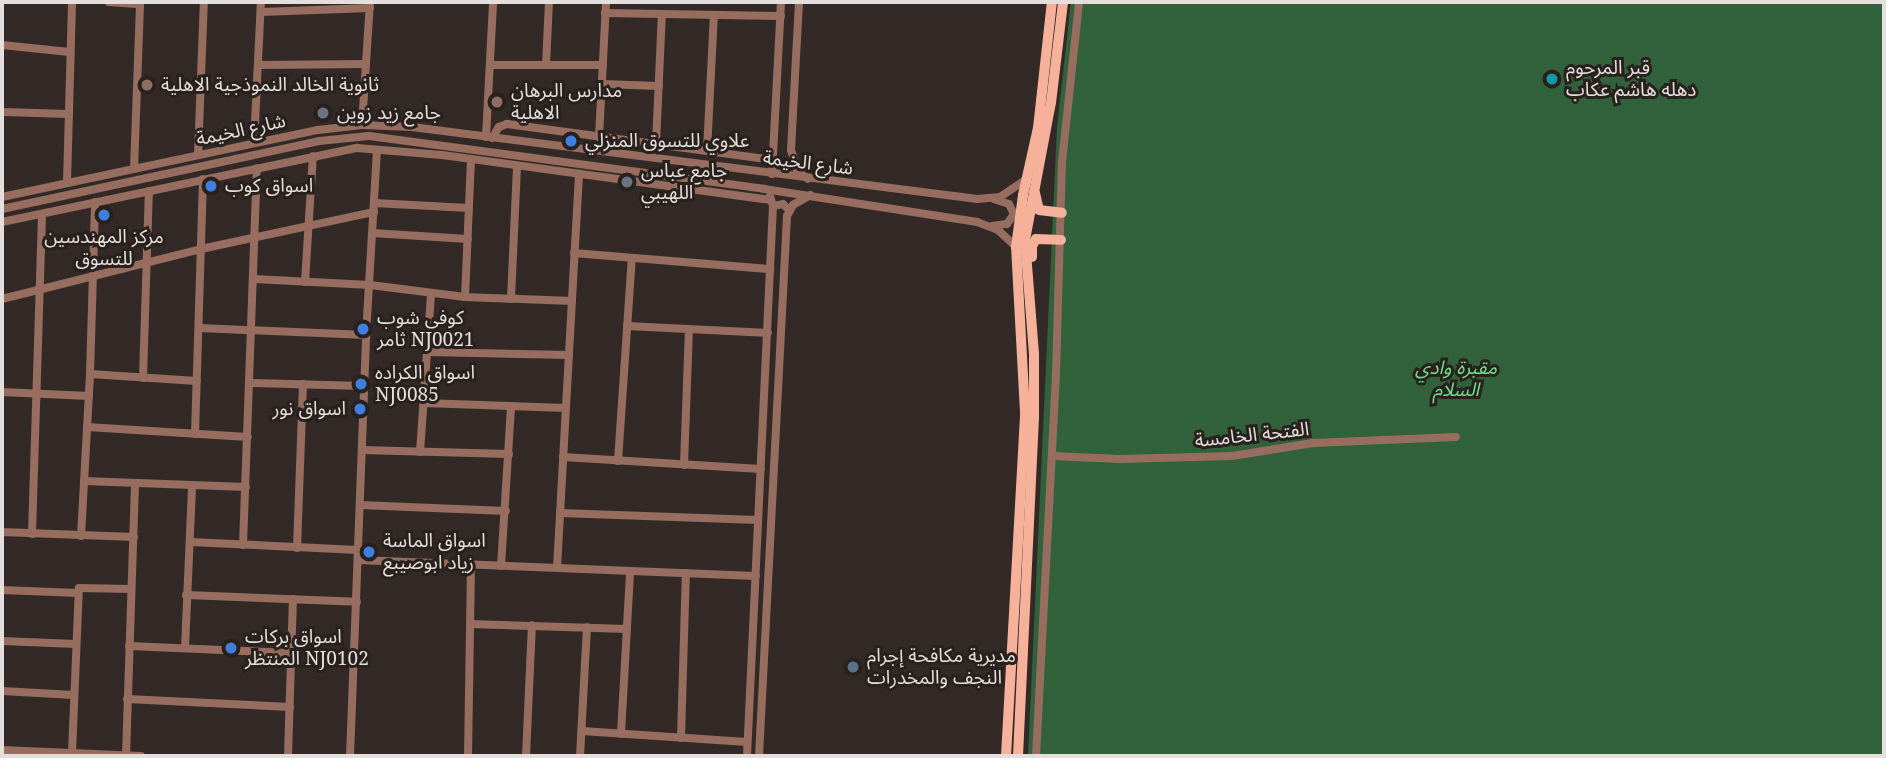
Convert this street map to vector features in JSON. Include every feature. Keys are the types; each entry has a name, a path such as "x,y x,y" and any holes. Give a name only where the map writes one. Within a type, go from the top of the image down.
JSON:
{"main road":[{"path":"1051,59 1052,2"},
{"path":"1006,756 1025,412 1016,247 1063,2"},
{"path":"1030,180 1039,210 1062,213"},
{"path":"1018,756 1034,418 1034,354 1025,240 1030,180"},
{"path":"1028,277 1034,241 1042,238 1061,240"}],"street":[{"path":"67,183 72,2"},
{"path":"109,2 140,3 134,169"},
{"path":"198,155 204,2"},
{"path":"254,143 261,2"},
{"path":"489,137 493,2"},
{"path":"546,65 549,2"},
{"path":"599,137 606,2"},
{"path":"772,174 781,2"},
{"path":"799,2 792,162 808,179"},
{"path":"1036,756 1052,456 1062,162 1079,2"},
{"path":"261,12 315,6 370,5 362,125"},
{"path":"605,13 780,16"},
{"path":"656,144 662,14"},
{"path":"707,151 714,15"},
{"path":"2,45 70,52"},
{"path":"258,65 366,64"},
{"path":"490,65 603,65"},
{"path":"602,84 659,86"},
{"path":"2,112 69,114"},
{"path":"489,137 504,124 773,160"},
{"name":"شارع الخيمة","path":"2,197 254,143 362,125 489,137 808,179 992,199"},
{"name":"شارع الخيمة","path":"2,207 332,139 374,136 810,195 992,226"},
{"path":"774,138 792,139"},
{"path":"505,153 516,148 514,141"},
{"path":"643,158 645,143"},
{"path":"442,155 444,144"},
{"path":"564,147 558,152 565,161"},
{"path":"2,222 357,148 442,155 471,160 579,174 772,203 783,204 789,210 758,756 747,756 747,742 770,269 772,203 764,189"},
{"path":"349,756 366,335 377,149"},
{"path":"306,282 307,225 313,156"},
{"path":"465,297 471,160"},
{"path":"511,299 517,166"},
{"path":"243,545 257,167"},
{"path":"557,568 579,174"},
{"path":"195,434 203,179"},
{"path":"992,199 1007,194 1030,180"},
{"path":"35,201 30,199 30,195 53,186"},
{"path":"143,378 149,191"},
{"path":"789,210 810,195"},
{"path":"2,197 2,207"},
{"path":"992,199 1009,204 1014,214 1007,224 992,226"},
{"path":"81,536 90,374 95,202"},
{"path":"2,299 374,207 469,208"},
{"path":"32,534 42,214"},
{"path":"992,226 1005,234 1016,247"},
{"path":"372,233 468,239"},
{"path":"574,253 770,269"},
{"path":"618,461 632,258"},
{"path":"253,279 370,285 465,297 572,301"},
{"path":"420,452 431,294"},
{"path":"627,326 768,333"},
{"path":"199,328 366,335"},
{"path":"684,465 689,329"},
{"path":"427,352 569,355"},
{"path":"90,374 197,381"},
{"path":"250,383 364,386"},
{"path":"297,548 303,384"},
{"path":"2,392 89,396"},
{"path":"423,403 566,408"},
{"path":"501,566 512,406"},
{"path":"87,427 248,437"},
{"name":"الفتحة الخامسة","path":"1052,456 1120,460 1231,456 1313,443 1456,437"},
{"path":"362,450 509,454"},
{"path":"563,457 761,470"},
{"path":"84,481 135,485 246,487"},
{"path":"126,756 135,485"},
{"path":"185,648 192,486"},
{"path":"360,505 506,511"},
{"path":"560,513 758,520"},
{"path":"2,532 134,537"},
{"path":"190,542 358,550"},
{"path":"358,560 756,576"},
{"path":"468,756 471,565"},
{"path":"621,734 630,571"},
{"path":"681,738 685,573"},
{"path":"72,753 79,588 131,589"},
{"path":"2,590 78,593"},
{"path":"186,595 356,602"},
{"path":"288,756 293,599"},
{"path":"470,624 627,629"},
{"path":"526,756 532,625"},
{"path":"580,756 587,627"},
{"path":"2,641 76,644"},
{"path":"129,646 291,653"},
{"path":"2,691 74,695"},
{"path":"127,699 290,707"},
{"path":"749,720 754,723 761,719"},
{"path":"582,731 747,742"},
{"path":"4,752 141,756"}],"green space":[{"name":"مقبرة وادي السلام","path":"1071,2 1884,2 1884,756 1028,756 1057,127"}],"place":[{"name":"قبر المرحوم دهله هاشم عكاب","path":"1552,79"},
{"name":"ثانوية الخالد النموذجية الاهلية","path":"147,85"},
{"name":"مدارس البرهان الاهلية","path":"497,102"},
{"name":"جامع زيد زوين","path":"323,113"},
{"name":"علاوي للتسوق المنزلي","path":"571,141"},
{"name":"جامع عباس اللهيبي","path":"627,182"},
{"name":"اسواق كوب","path":"211,186"},
{"name":"مركز المهندسين للتسوق","path":"104,215"},
{"name":"كوفي شوب ثامر NJ0021","path":"363,329"},
{"name":"اسواق الكراده NJ0085","path":"361,384"},
{"name":"اسواق نور","path":"360,409"},
{"name":"اسواق الماسة زياد ابوصيبع","path":"369,552"},
{"name":"اسواق بركات المنتظر NJ0102","path":"231,648"},
{"name":"مديرية مكافحة إجرام النجف والمخدرات","path":"853,667"}]}
